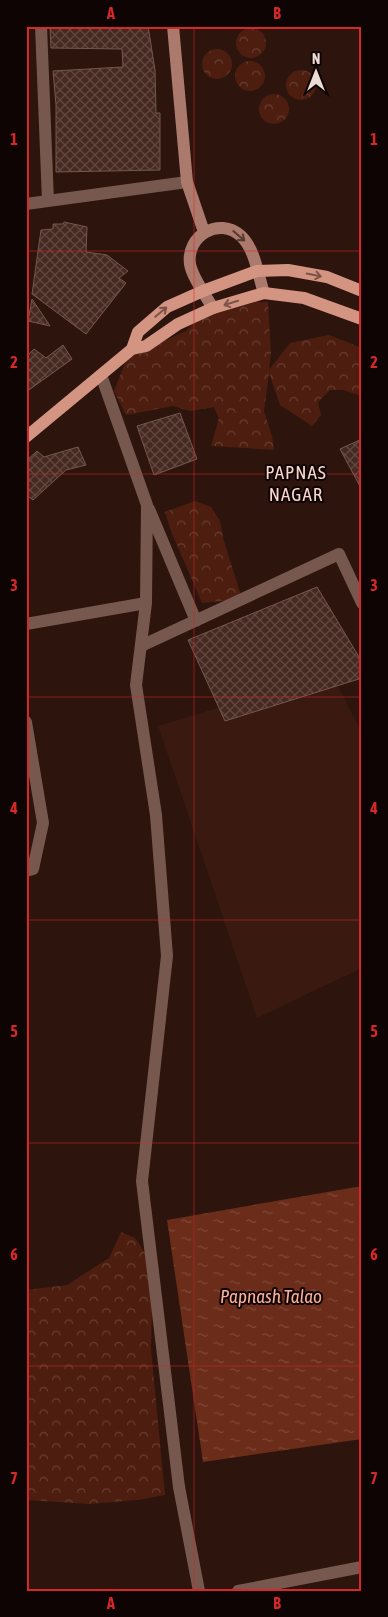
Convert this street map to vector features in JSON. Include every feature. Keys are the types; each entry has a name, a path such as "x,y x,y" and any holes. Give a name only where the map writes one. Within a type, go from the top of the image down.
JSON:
{"main road":[{"path":"132,349 138,332 167,307 257,271 288,270 327,278 362,290"},
{"path":"26,437 132,349 146,346 178,324 213,308 264,293 304,298 362,319"}],"street":[{"path":"41,26 48,201"},
{"path":"173,26 187,182 204,232"},
{"path":"26,204 187,182"},
{"path":"213,308 190,267 189,257 191,247 196,238 214,228 224,228 242,236 252,254 264,293"},
{"path":"101,375 147,505 196,621"},
{"path":"147,505 146,603 136,685 156,815 167,956 142,1180 179,1488 199,1591"},
{"path":"141,646 339,554 362,603"},
{"path":"26,624 146,603"},
{"path":"26,722 42,823 34,869 26,871"},
{"path":"238,1591 362,1567"}],"shaded area":[{"path":"331,673 362,733 362,968 257,1018 158,726"}],"green space":[{"path":"251,28 257,29 265,37 265,49 257,57 251,58 245,57 237,49 236,43 237,37 245,29"},
{"path":"217,49 223,50 231,58 231,70 223,78 217,79 211,78 203,70 202,64 203,58 211,50"},
{"path":"250,61 256,62 264,70 264,82 256,90 250,91 244,90 236,82 235,76 236,70 244,62"},
{"path":"301,70 307,71 315,79 315,91 307,99 301,100 295,99 287,91 286,85 287,79 295,71"},
{"path":"274,94 280,95 288,103 288,115 280,123 274,124 268,123 260,115 259,109 260,103 268,95"},
{"path":"243,302 268,302 271,353 269,370 290,343 329,335 362,348 362,396 343,390 330,390 318,402 321,415 312,426 280,405 269,373 264,411 272,436 274,450 211,446 219,418 214,407 190,411 173,406 126,415 114,391 127,358 186,331 195,321"},
{"path":"195,501 211,507 220,521 223,538 242,599 202,603 171,531 165,512"},
{"path":"121,1232 135,1238 153,1265 151,1349 165,1495 138,1500 89,1504 26,1500 26,1290 67,1285 109,1258"}],"water":[{"name":"Papnash Talao","path":"362,1186 362,1439 203,1462 167,1220"}],"building":[{"path":"50,26 148,26 155,70 156,113 160,113 160,170 56,172 56,105 53,71 123,67 122,49 51,48"},
{"path":"64,222 87,227 86,252 107,255 128,271 119,278 126,283 86,334 32,294 41,230 53,229 53,224 63,224"},
{"path":"32,299 50,326 28,321"},
{"path":"63,345 72,359 26,392 26,357 34,349 46,358"},
{"path":"180,413 197,459 154,475 137,426"},
{"path":"362,439 362,490 340,449"},
{"path":"78,447 86,465 66,470 33,500 26,495 26,461 37,451 44,457"},
{"path":"317,587 362,662 362,678 225,721 188,640"}],"district":[{"name":"PAPNAS NAGAR","path":"296,483"}]}
